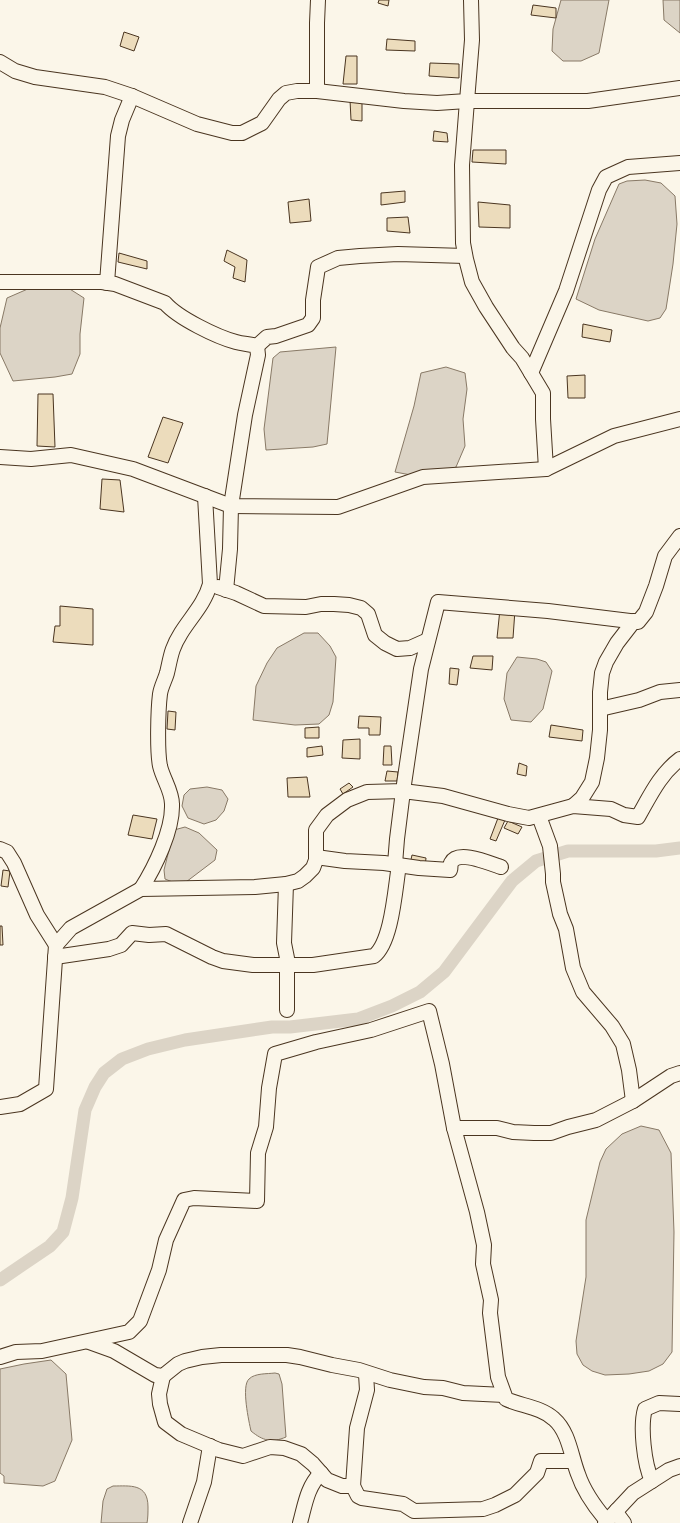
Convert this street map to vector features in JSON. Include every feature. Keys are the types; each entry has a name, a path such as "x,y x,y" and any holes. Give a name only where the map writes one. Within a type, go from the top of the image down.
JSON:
{"street":[{"path":"317,91 318,0"},
{"path":"471,0 472,40 462,165 463,243 465,256 472,282 486,307 513,348 522,358 543,393 546,469"},
{"path":"0,62 15,70 35,77 105,87 132,96 197,124 232,133 242,133 262,123 275,104 286,93 297,91 317,91 404,101 437,103 466,101 588,101 680,88"},
{"path":"107,282 118,136 122,120 132,96"},
{"path":"531,372 566,291 599,190 606,177 628,167 680,163"},
{"path":"257,346 267,337 276,336 308,325 313,318 313,300 318,267 338,258 398,254 465,256"},
{"path":"0,282 107,282 165,303 171,310 213,333 235,342 257,346"},
{"path":"226,590 230,549 231,506 245,415 258,355 257,346"},
{"path":"0,458 31,459 71,455 133,469 231,506 338,507 423,477 546,469 614,436 680,419"},
{"path":"141,889 156,862 170,825 172,814 172,802 167,783 160,767 159,756 159,707 161,692 174,644 207,594 210,584 205,496"},
{"path":"56,951 109,949 121,945 132,933 149,935 166,934 184,942 192,948 223,961 253,965 313,965 374,956 380,952 388,934 397,865 397,839 403,791 422,669 438,602 638,622 646,612 665,556 680,536"},
{"path":"210,584 264,606 306,607 321,604 334,604 349,605 361,608 368,614 375,635 385,643 398,649 410,648 428,640"},
{"path":"573,806 582,798 592,782 597,758 600,730 602,673 606,662 617,643 634,621"},
{"path":"600,709 639,700 660,692 680,690"},
{"path":"0,1107 20,1104 46,1088 56,951 71,928 141,889 255,887 286,884 298,881 313,868 316,857 316,830 327,815 347,800 367,792 403,791 444,796 530,818 573,806 611,809 624,815 638,817 655,786 673,764 680,759"},
{"path":"539,816 550,846 553,882 560,914 566,929 573,968 583,992 612,1026 623,1044 633,1101"},
{"path":"0,850 7,852 14,863 36,915 56,951"},
{"path":"316,857 450,870 451,863 456,859 466,857 486,861 501,867"},
{"path":"286,884 284,943 287,964 287,1010"},
{"path":"0,1357 16,1352 42,1351 129,1332 140,1321 159,1270 166,1240 184,1200 194,1198 257,1201 258,1153 266,1126 269,1088 275,1054 316,1042 371,1030 430,1012 442,1064 454,1128 477,1212 484,1245 484,1264 491,1300 490,1313 496,1365 498,1377 506,1399 538,1410 553,1418 561,1426 565,1433 573,1461 583,1487 594,1506 606,1522 633,1493 669,1470 680,1466"},
{"path":"454,1128 497,1128 513,1132 551,1133 568,1126 596,1120 633,1101 671,1076 680,1072"},
{"path":"88,1342 114,1351 150,1373 163,1376"},
{"path":"353,1486 342,1486 327,1480 313,1464 301,1454 284,1448 270,1447 243,1456 219,1450 181,1434 165,1422 159,1394 163,1376 184,1361 208,1356 286,1355 359,1370 366,1374 424,1387 442,1388 471,1394 504,1395"},
{"path":"366,1374 367,1390 357,1428 353,1486 358,1496 362,1498 403,1504 414,1511 483,1509 515,1495 537,1473 541,1461 573,1461"},
{"path":"652,1481 648,1470 645,1452 643,1427 645,1408 659,1403 680,1404"},
{"path":"190,1523 203,1487 210,1446"},
{"path":"300,1523 309,1490 314,1480 321,1473"},
{"path":"617,1510 618,1515 624,1523"}],"shaded area":[{"path":"561,0 609,0 599,53 581,61 563,61 552,51 553,29"},
{"path":"663,0 680,0 680,33 664,20"},
{"path":"645,180 661,183 675,196 677,224 666,309 660,318 648,321 599,310 576,299 595,239 619,184 627,181"},
{"path":"65,286 84,298 80,334 80,354 72,374 13,381 0,353 0,328 7,298 30,288"},
{"path":"336,347 327,444 313,447 266,450 264,429 273,358 280,352"},
{"path":"446,367 465,373 467,389 463,419 465,446 456,467 438,474 411,475 395,472 414,406 421,373"},
{"path":"304,633 318,633 330,646 336,657 333,702 329,715 319,724 295,725 253,720 256,686 267,663 277,648"},
{"path":"517,657 537,659 546,662 552,671 543,709 531,722 511,720 504,699 507,673"},
{"path":"207,787 222,790 228,799 224,811 216,820 204,824 188,818 182,806 184,795 190,789"},
{"path":"185,827 199,833 217,850 215,860 186,882 175,883 165,879 164,870 174,830"},
{"path":"641,1126 659,1130 671,1153 674,1232 672,1352 663,1364 649,1371 605,1375 592,1371 583,1365 577,1354 576,1341 586,1277 586,1220 600,1162 606,1149 622,1134"},
{"path":"51,1360 66,1374 72,1440 55,1481 43,1486 4,1483 4,1476 0,1473 0,1369"},
{"path":"275,1373 279,1374 282,1384 286,1437 276,1440 268,1440 251,1431 246,1404 246,1389 249,1379 252,1377"},
{"path":"113,1486 132,1486 141,1490 145,1494 148,1507 147,1523 101,1523 103,1501 107,1489"}],"building":[{"path":"379,0 389,0 388,6 378,3"},
{"path":"533,5 556,8 556,18 531,15"},
{"path":"124,32 139,37 134,51 120,46"},
{"path":"387,39 415,41 415,51 386,50"},
{"path":"346,56 357,56 357,84 343,84"},
{"path":"430,63 459,64 459,78 429,76"},
{"path":"350,100 362,101 362,121 351,120"},
{"path":"434,131 447,133 448,142 433,141"},
{"path":"473,150 506,150 506,164 472,162"},
{"path":"405,191 405,202 381,205 381,193"},
{"path":"309,199 311,221 290,223 288,202"},
{"path":"478,202 510,205 510,228 479,227"},
{"path":"408,217 410,233 387,231 387,218"},
{"path":"227,250 247,260 245,282 233,278 235,267 224,261"},
{"path":"119,253 147,261 147,269 118,262"},
{"path":"583,324 612,330 610,342 582,337"},
{"path":"585,375 585,398 568,398 567,376"},
{"path":"38,394 53,394 55,447 37,446"},
{"path":"163,417 183,423 168,463 148,457"},
{"path":"102,479 120,480 124,512 100,509"},
{"path":"60,606 93,609 93,645 53,642 55,626 60,626"},
{"path":"500,609 515,610 513,638 497,638"},
{"path":"473,656 493,656 492,670 470,668"},
{"path":"450,668 459,669 457,685 449,684"},
{"path":"168,711 176,712 175,730 167,729"},
{"path":"359,716 381,717 380,735 369,735 369,728 358,728"},
{"path":"551,725 583,730 582,741 549,737"},
{"path":"319,727 319,738 305,738 305,728"},
{"path":"360,739 360,759 342,758 343,740"},
{"path":"322,746 323,755 307,757 307,748"},
{"path":"384,746 391,746 392,765 383,765"},
{"path":"519,763 527,766 526,776 517,774"},
{"path":"387,771 398,772 397,781 385,781"},
{"path":"307,777 310,797 288,797 287,778"},
{"path":"349,783 353,787 343,794 340,789"},
{"path":"133,815 157,819 152,839 128,835"},
{"path":"498,818 505,820 496,841 490,839"},
{"path":"508,821 522,827 518,834 504,828"},
{"path":"412,855 426,858 425,867 410,864"},
{"path":"3,870 10,871 8,887 1,886"},
{"path":"0,926 2,926 3,945 0,945"}],"waterway":[{"path":"0,1280 50,1246 63,1232 72,1198 85,1110 95,1087 104,1073 122,1059 148,1049 185,1040 272,1027 290,1027 358,1019 392,1006 420,992 444,972 512,881 536,861 568,851 656,851 680,848"}]}
